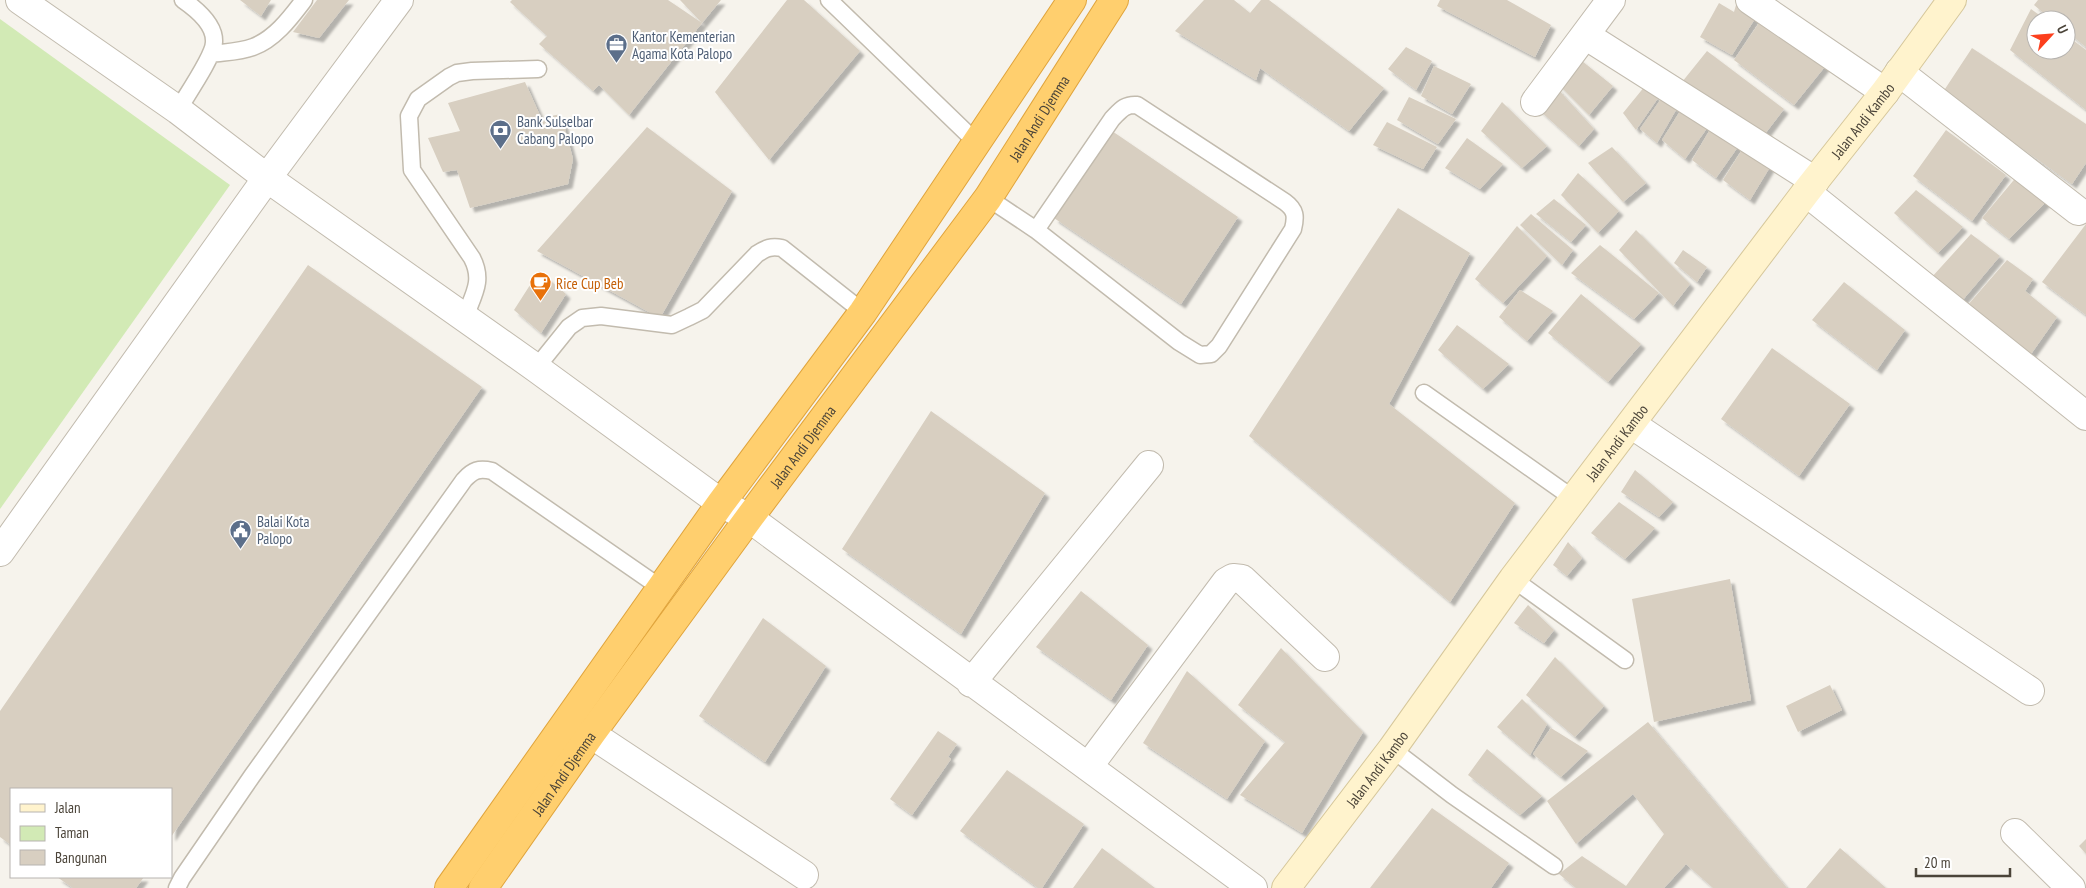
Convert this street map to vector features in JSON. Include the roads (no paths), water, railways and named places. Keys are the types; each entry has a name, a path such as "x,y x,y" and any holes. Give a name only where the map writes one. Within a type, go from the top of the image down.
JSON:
{"highway":[{"name":"Jalan Andi Djemma","path":"449,888 721,503 863,312 1072,0"},
{"name":"Jalan Andi Djemma","path":"486,887 591,734 749,518 988,198 1114,0"}],"street":[{"path":"20,0 178,110 267,178 536,368 721,503 749,518 971,683 1253,888"},
{"path":"0,552 267,178 399,0"},
{"path":"1535,102 1611,0"},
{"path":"1750,0 1892,82 2078,211"},
{"name":"Jalan Andi Kambo","path":"1286,888 1392,749 1513,579 1810,186 1892,82 1952,0"},
{"path":"1585,35 1810,186 2085,414"},
{"path":"1631,424 2030,691"},
{"path":"971,683 1149,465"},
{"path":"1088,768 1226,582 1233,578 1242,579 1325,657"},
{"path":"591,734 804,875"},
{"path":"2015,832 2071,888"}],"lane":[{"path":"178,110 211,54 214,42 210,29 197,10 183,0"},
{"path":"211,54 254,47 273,35 288,21 304,0"},
{"path":"829,0 976,142"},
{"path":"464,317 479,280 477,268 412,170 409,116 418,99 457,73 538,69"},
{"path":"988,198 1036,230 1179,342 1193,352 1205,355 1211,354 1219,346 1293,229 1296,219 1291,206 1137,105 1132,105 1126,106 1112,119 1036,230"},
{"path":"536,368 569,327 582,318 601,316 672,324 703,310 757,254 766,248 782,248 863,312"},
{"path":"1424,393 1574,499"},
{"path":"177,888 252,776 464,480 471,473 483,469 492,471 662,588"},
{"path":"1513,579 1625,660"},
{"path":"1392,749 1452,795 1554,866"}],"place":[{"name":"Kantor Kementerian Agama Kota Palopo","path":"616,64"},
{"name":"Bank Sulselbar Cabang Palopo","path":"501,149"},
{"name":"Rice Cup Beb","path":"540,302"},
{"name":"Balai Kota Palopo","path":"241,549"}]}
